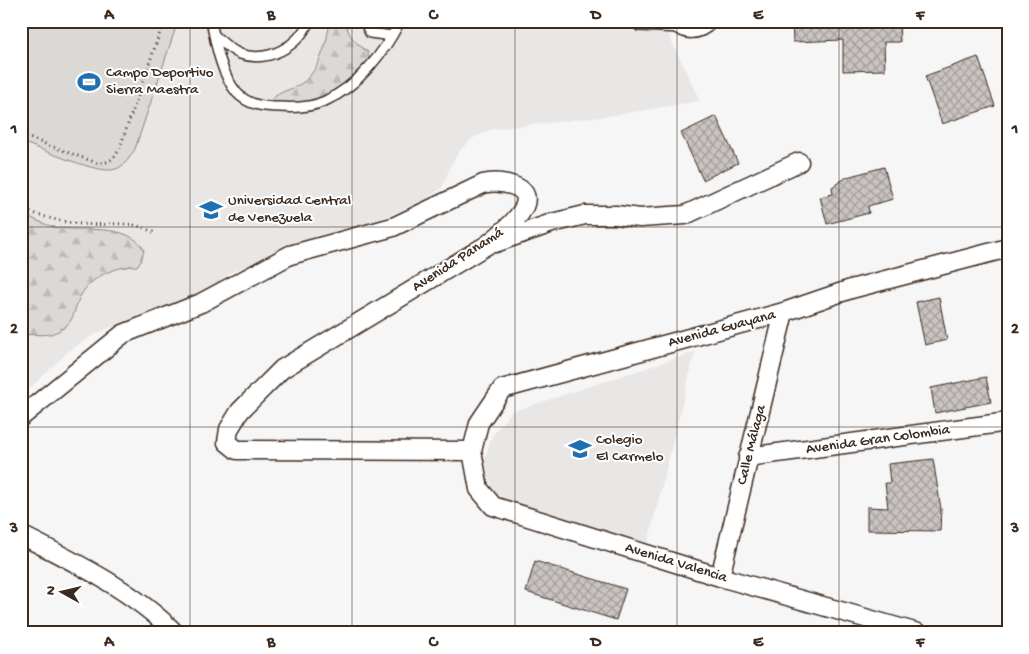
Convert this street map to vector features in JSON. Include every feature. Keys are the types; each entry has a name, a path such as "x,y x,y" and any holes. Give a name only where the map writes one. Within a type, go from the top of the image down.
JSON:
{"street":[{"path":"681,25 700,27 708,21"},
{"path":"487,245 552,223 585,215 616,215 640,218 686,215 799,162"},
{"name":"Avenida Panamá","path":"21,417 123,334 202,303 290,255 393,227 489,182 503,182 518,188 523,193 525,200 520,215 487,245 282,369 240,411 229,429 227,442 238,450 472,450"},
{"name":"Avenida Guayana","path":"472,450 479,423 502,389 784,312 851,289 1008,248"},
{"name":"Calle Málaga","path":"720,577 784,312"},
{"name":"Avenida Gran Colombia","path":"748,457 1008,422"},
{"name":"Avenida Valencia","path":"472,450 479,489 493,506 720,577 918,633"},
{"path":"21,535 96,575 156,615 175,633"}],"lane":[{"path":"211,21 226,73 237,93 252,104 288,108 323,102 340,94 369,67 392,36 400,21"},
{"path":"214,35 240,54 269,55 296,41 309,21"},
{"path":"364,21 370,33 392,36"},
{"path":"654,21 639,26 681,25"}],"path":[{"path":"21,135 97,163 106,163 114,159 119,150 164,21"},
{"path":"21,209 66,222 97,224 112,222 142,226 156,234"}],"shaded area":[{"name":"Universidad Central de Venezuela","path":"21,21 662,21 700,101 609,116 493,129 473,138 460,150 451,165 442,188 425,200 376,221 319,235 277,252 232,272 187,304 135,322 111,327 92,336 69,351 21,397"},
{"name":"Colegio El Carmelo","path":"695,352 648,543 515,505 493,491 484,461 492,436 511,412"}],"green space":[{"name":"Campo Deportivo Sierra Maestra","path":"21,21 178,21 135,149 122,166 114,170 91,167 21,142"},
{"path":"330,21 346,21 350,35 356,43 368,52 369,67 323,102 269,107 274,97 302,83 314,71 325,46"},
{"path":"21,213 54,227 103,230 127,235 137,241 144,250 141,261 137,266 120,268 95,279 83,292 71,320 60,330 44,335 21,335"}],"building":[{"path":"792,21 899,21 900,42 884,42 885,70 843,71 843,40 793,42"},
{"path":"978,57 995,106 942,124 925,76"},
{"path":"716,116 738,163 703,180 681,133"},
{"path":"884,167 893,199 868,206 869,213 827,224 820,197 833,194 832,187 847,177"},
{"path":"939,297 947,340 925,345 916,302"},
{"path":"986,377 991,402 935,413 931,388"},
{"path":"933,459 941,509 940,531 867,530 867,507 888,508 885,483 890,483 888,464"},
{"path":"535,561 626,589 616,620 526,592"}],"place":[{"name":"Campo Deportivo Sierra Maestra","path":"89,82"},
{"name":"Universidad Central de Venezuela","path":"211,210"},
{"name":"Colegio El Carmelo","path":"580,449"}]}
